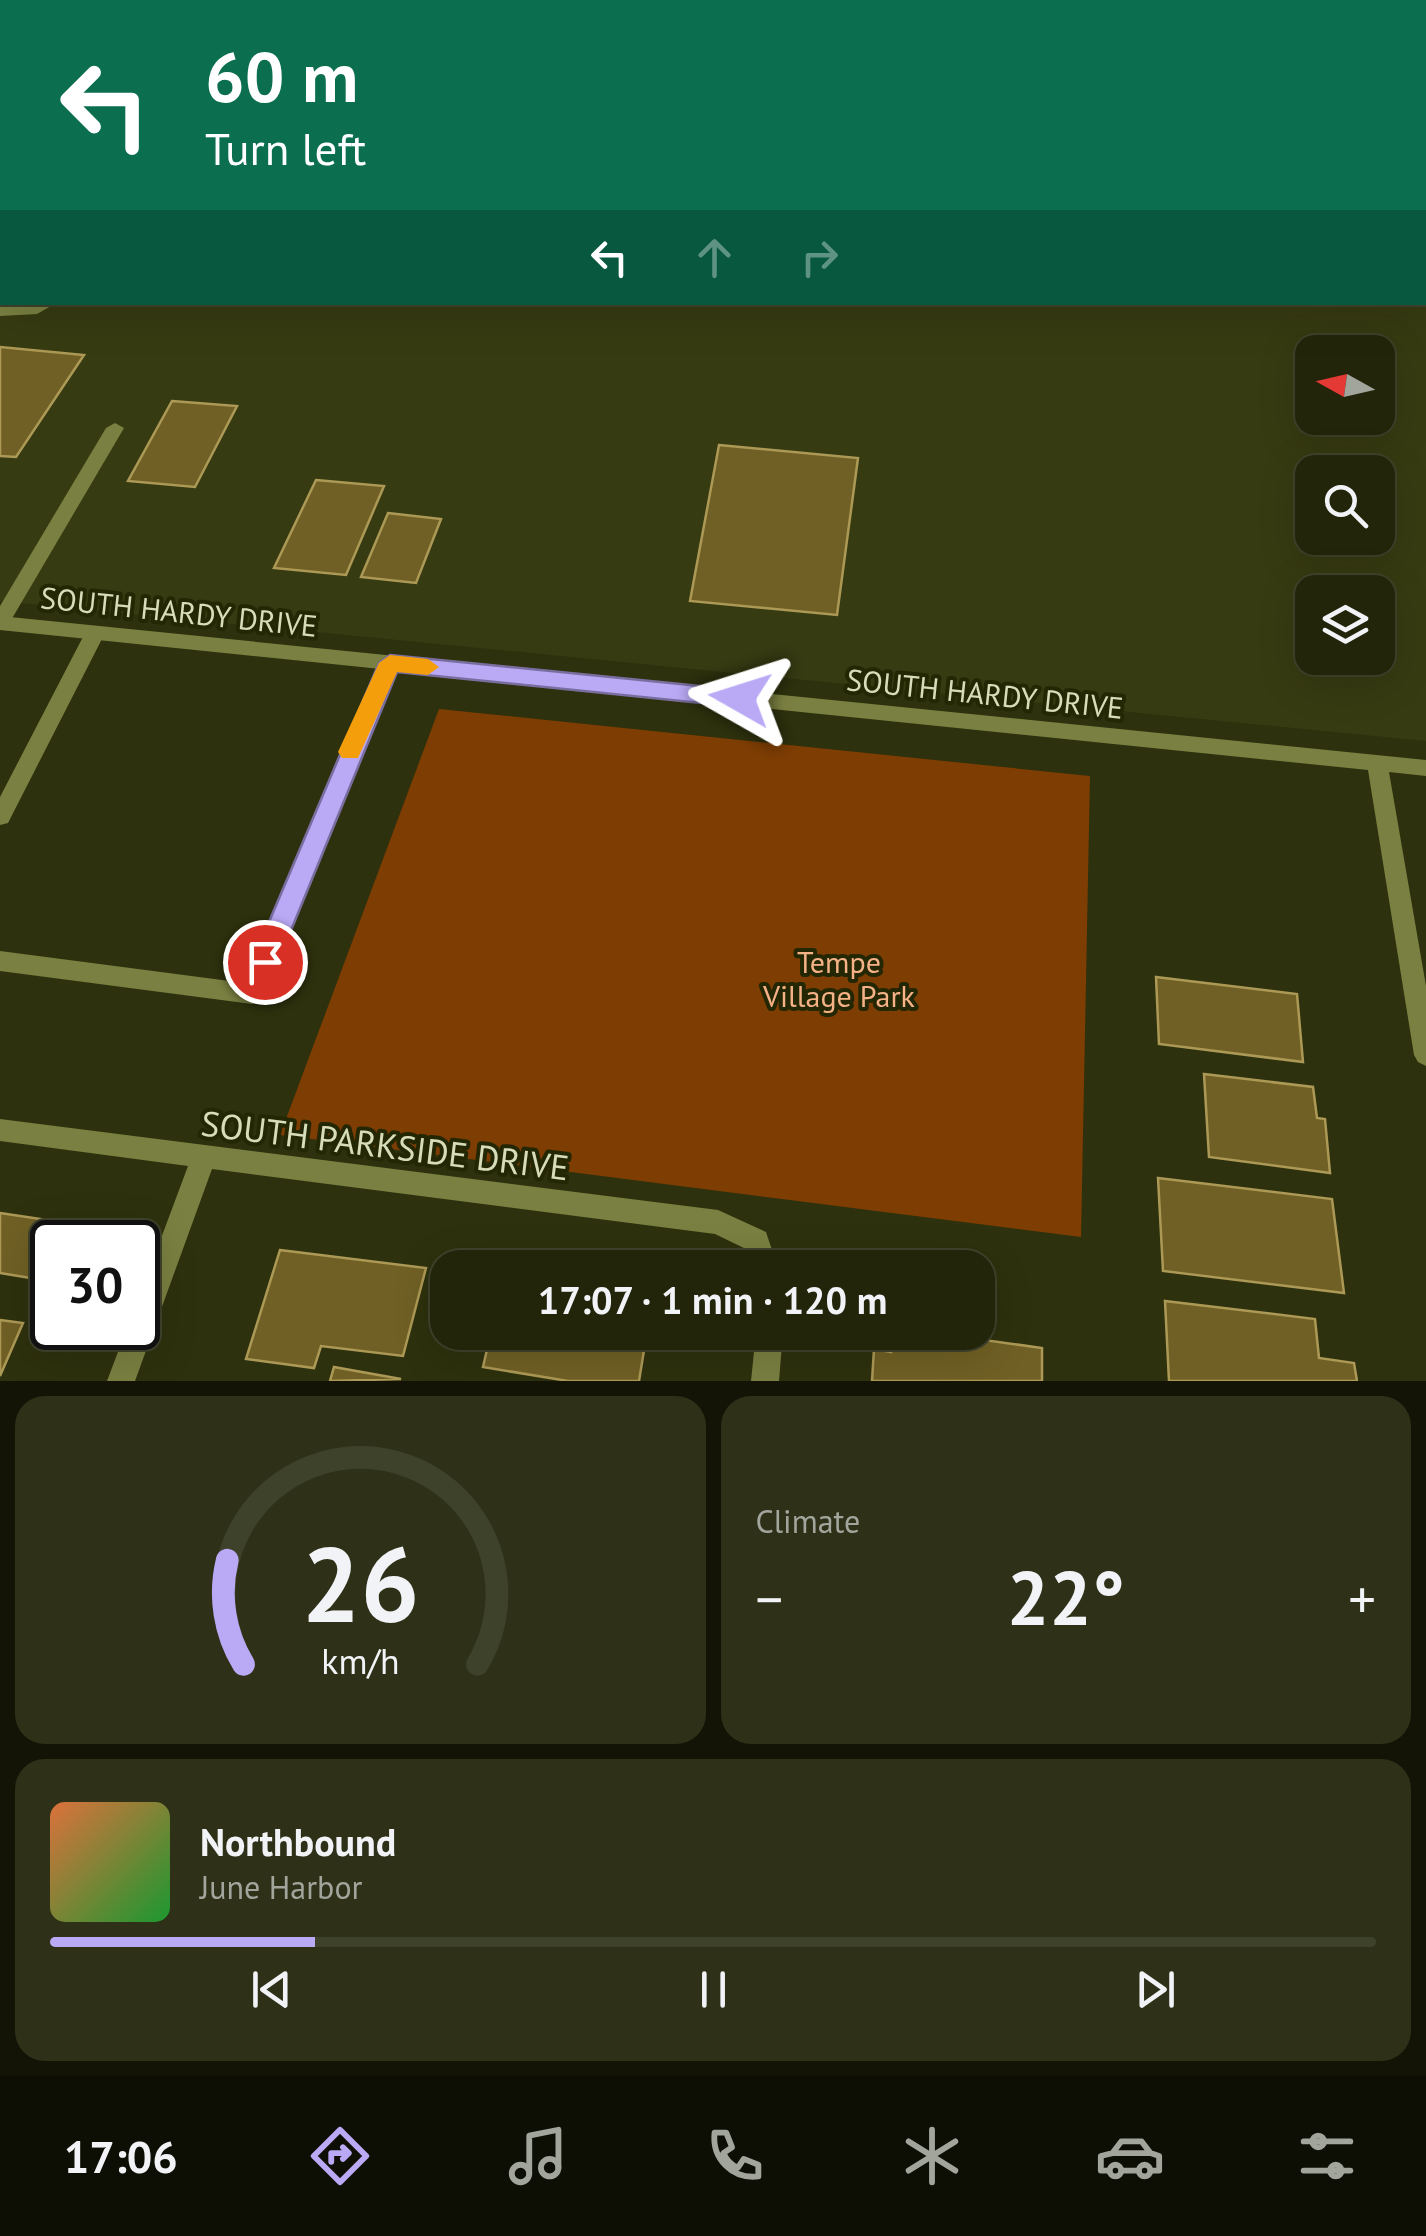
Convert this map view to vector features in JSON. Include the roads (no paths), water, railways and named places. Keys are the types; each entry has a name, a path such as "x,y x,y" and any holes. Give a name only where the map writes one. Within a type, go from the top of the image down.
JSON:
{"street":[{"path":"0,311 44,305"},
{"path":"0,622 116,428"},
{"name":"SOUTH HARDY DRIVE","path":"0,622 1426,768"},
{"path":"0,817 96,633"},
{"path":"0,961 252,994 390,663"},
{"path":"1378,763 1426,1055"},
{"name":"SOUTH PARKSIDE DRIVE","path":"0,1130 718,1222 758,1241 760,1250"},
{"path":"121,1381 204,1157"},
{"path":"764,1381 768,1350"}],"park label":[{"name":"Tempe Village Park","path":"839,978"}]}
